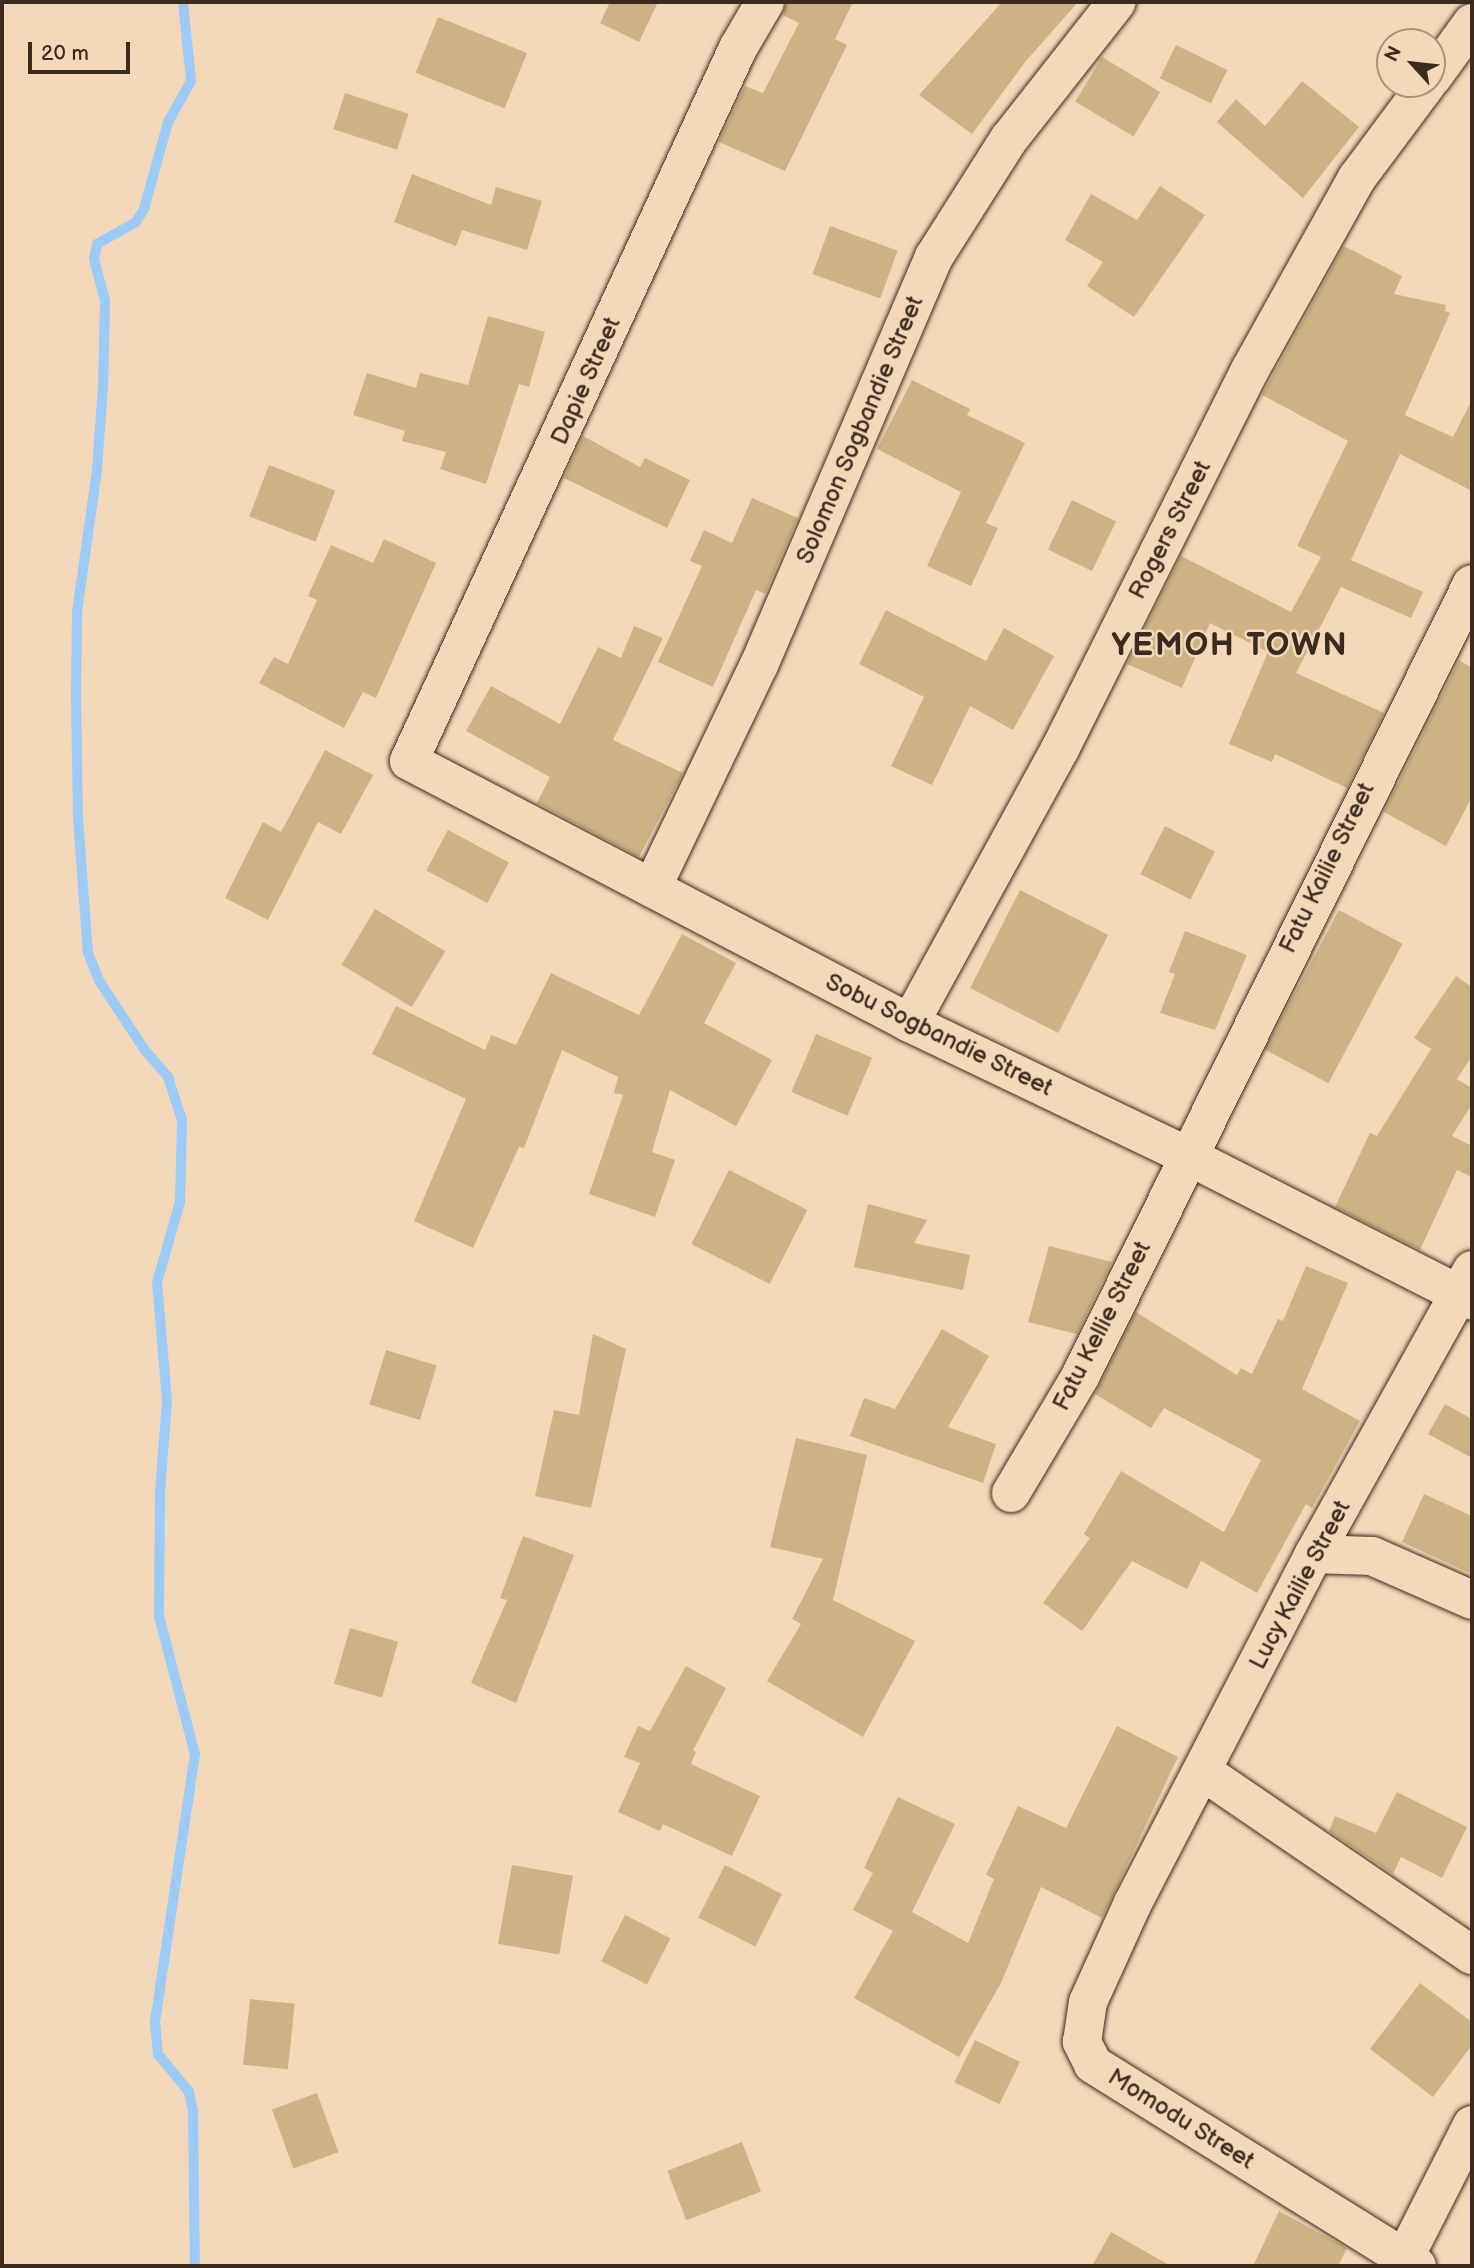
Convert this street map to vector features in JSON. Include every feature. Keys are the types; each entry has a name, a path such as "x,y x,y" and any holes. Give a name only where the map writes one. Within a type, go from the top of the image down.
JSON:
{"street":[{"name":"Dapie Street","path":"409,761 738,48 765,2"},
{"name":"Solomon Sogbandie Street","path":"652,888 759,665 934,257 1009,139 1117,2"},
{"path":"1446,59 1472,23"},
{"name":"Rogers Street","path":"909,1023 1060,749 1250,370 1357,178 1417,98"},
{"name":"Fatu Kailie Street","path":"1186,1155 1472,584"},
{"name":"Sobu Sogbandie Street","path":"409,761 909,1023 1468,1288"},
{"name":"Fatu Kellie Street","path":"1011,1493 1081,1375 1186,1155"},
{"name":"Lucy Kailie Street","path":"1133,1903 1314,1554 1468,1288"},
{"path":"1314,1554 1373,1556 1472,1600"},
{"path":"1202,1771 1472,1955"},
{"name":"Momodu Street","path":"1133,1903 1088,2002 1082,2042 1093,2064 1413,2264"},
{"path":"1413,2264 1472,2125"}],"building":[{"path":"610,2 658,2 639,42 600,23"},
{"path":"787,2 853,2 835,39 847,45 785,171 719,142 745,86 763,93 799,23 783,15"},
{"path":"1002,2 1078,2 1026,61 972,134 919,95"},
{"path":"438,17 527,53 505,109 416,73"},
{"path":"1176,45 1227,70 1211,103 1160,78"},
{"path":"1102,57 1160,92 1134,137 1075,102"},
{"path":"1302,81 1359,127 1303,198 1217,122 1236,99 1265,126"},
{"path":"345,93 409,114 397,150 333,129"},
{"path":"412,174 491,205 496,187 542,201 527,250 462,230 456,246 394,222"},
{"path":"1160,186 1205,215 1134,317 1087,286 1103,262 1065,240 1091,194 1137,220"},
{"path":"830,226 898,251 880,299 813,274"},
{"path":"1344,246 1402,276 1394,294 1446,305 1445,311 1450,313 1405,415 1453,437 1472,400 1472,491 1400,454 1351,560 1423,592 1411,618 1341,587 1296,673 1384,713 1347,788 1275,754 1272,762 1229,744 1268,652 1210,623 1182,688 1127,664 1181,556 1291,612 1321,557 1297,546 1348,441 1262,395"},
{"path":"488,316 545,332 529,387 519,384 486,484 440,469 446,452 402,441 405,431 353,415 367,373 416,388 420,373 468,385"},
{"path":"912,380 970,409 967,415 1025,443 986,523 998,528 971,586 927,566 961,492 877,449"},
{"path":"583,436 640,467 645,458 690,480 667,528 564,478"},
{"path":"269,465 335,490 316,542 249,516"},
{"path":"752,498 798,518 765,594 756,590 713,687 658,662 702,566 690,561 704,530 732,543"},
{"path":"1072,500 1116,521 1092,571 1048,549"},
{"path":"384,539 436,563 376,698 363,692 344,728 259,683 274,657 288,664 317,600 308,596 331,545 373,563"},
{"path":"886,610 986,661 1004,628 1054,656 1013,730 970,706 932,785 891,766 924,697 859,664"},
{"path":"634,626 663,638 613,740 683,773 639,857 537,803 550,777 466,731 491,686 560,724 598,647 621,658"},
{"path":"1459,660 1472,668 1472,797 1446,846 1384,812"},
{"path":"325,750 373,775 341,834 318,822 268,920 225,898 263,822 281,832"},
{"path":"1165,826 1215,851 1190,900 1140,874"},
{"path":"448,830 509,862 487,903 426,871"},
{"path":"1020,890 1108,935 1058,1033 970,988"},
{"path":"375,909 445,951 412,1007 342,965"},
{"path":"1339,910 1403,944 1328,1083 1265,1050"},
{"path":"1185,931 1247,955 1215,1030 1160,1013 1175,974 1169,972"},
{"path":"682,934 736,963 704,1023 772,1060 736,1126 670,1090 652,1152 675,1160 655,1217 589,1194 623,1095 614,1093 618,1077 562,1050 524,1148 519,1147 473,1248 414,1221 466,1099 372,1054 396,1006 485,1050 491,1035 516,1045 551,973 639,1015"},
{"path":"1456,976 1472,987 1472,1056 1457,1079 1472,1088 1472,1104 1452,1136 1472,1146 1472,1177 1457,1170 1420,1250 1335,1207 1370,1133 1377,1136 1431,1049 1414,1038"},
{"path":"816,1034 872,1058 848,1116 791,1092"},
{"path":"729,1170 807,1210 770,1284 691,1244"},
{"path":"868,1204 927,1220 914,1243 970,1255 963,1290 854,1267"},
{"path":"1049,1246 1112,1262 1077,1334 1028,1322"},
{"path":"1306,1266 1348,1283 1302,1389 1360,1421 1312,1508 1306,1504 1257,1593 1201,1561 1187,1589 1132,1561 1082,1631 1043,1603 1090,1538 1084,1534 1121,1471 1224,1532 1261,1460 1164,1408 1151,1428 1095,1394 1136,1312 1237,1375 1241,1368 1252,1374 1278,1319 1283,1321"},
{"path":"942,1329 989,1356 948,1427 996,1444 983,1483 850,1436 864,1398 895,1409"},
{"path":"593,1334 626,1349 591,1508 535,1496 554,1410 579,1415"},
{"path":"386,1350 437,1365 420,1420 369,1405"},
{"path":"1445,1404 1472,1419 1472,1458 1428,1434"},
{"path":"796,1438 867,1455 833,1600 915,1641 863,1737 767,1681 801,1624 792,1619 823,1559 770,1547"},
{"path":"1424,1494 1472,1516 1472,1574 1402,1542"},
{"path":"523,1536 574,1555 516,1703 471,1683 507,1600 500,1598"},
{"path":"350,1628 398,1642 382,1698 334,1684"},
{"path":"686,1666 726,1688 693,1750 696,1752 691,1764 760,1796 732,1856 663,1824 660,1831 618,1812 640,1763 624,1757 638,1726 650,1731"},
{"path":"1117,1726 1178,1757 1102,1918 1041,1887 1001,1983 959,2057 854,1998 893,1931 853,1910 873,1873 864,1868 898,1797 955,1824 912,1912 968,1943 994,1879 986,1875 1018,1806 1066,1828"},
{"path":"1397,1792 1467,1827 1442,1878 1401,1857 1393,1874 1329,1831 1335,1816 1376,1833"},
{"path":"512,1865 573,1876 559,1955 498,1944"},
{"path":"725,1865 782,1894 755,1947 698,1918"},
{"path":"625,1915 670,1938 647,1984 601,1961"},
{"path":"1420,1983 1472,2022 1472,2045 1433,2097 1370,2049"},
{"path":"250,1999 295,2004 288,2069 243,2065"},
{"path":"975,2040 1020,2062 999,2104 954,2082"},
{"path":"317,2093 339,2152 293,2169 272,2109"},
{"path":"742,2142 761,2191 686,2220 667,2171"},
{"path":"1279,2211 1347,2248 1338,2266 1253,2266"},
{"path":"1111,2232 1171,2266 1092,2266"}],"waterway":[{"path":"183,2 191,81 168,122 144,209 136,222 97,244 94,259 105,301 103,386 97,470 77,612 76,697 78,818 88,953 100,982 144,1049 168,1077 182,1120 180,1202 157,1282 167,1401 160,1493 159,1616 195,1754 155,2022 158,2054 189,2092 193,2111 195,2266"}],"district":[{"name":"YEMOH TOWN","path":"1230,646"}]}
